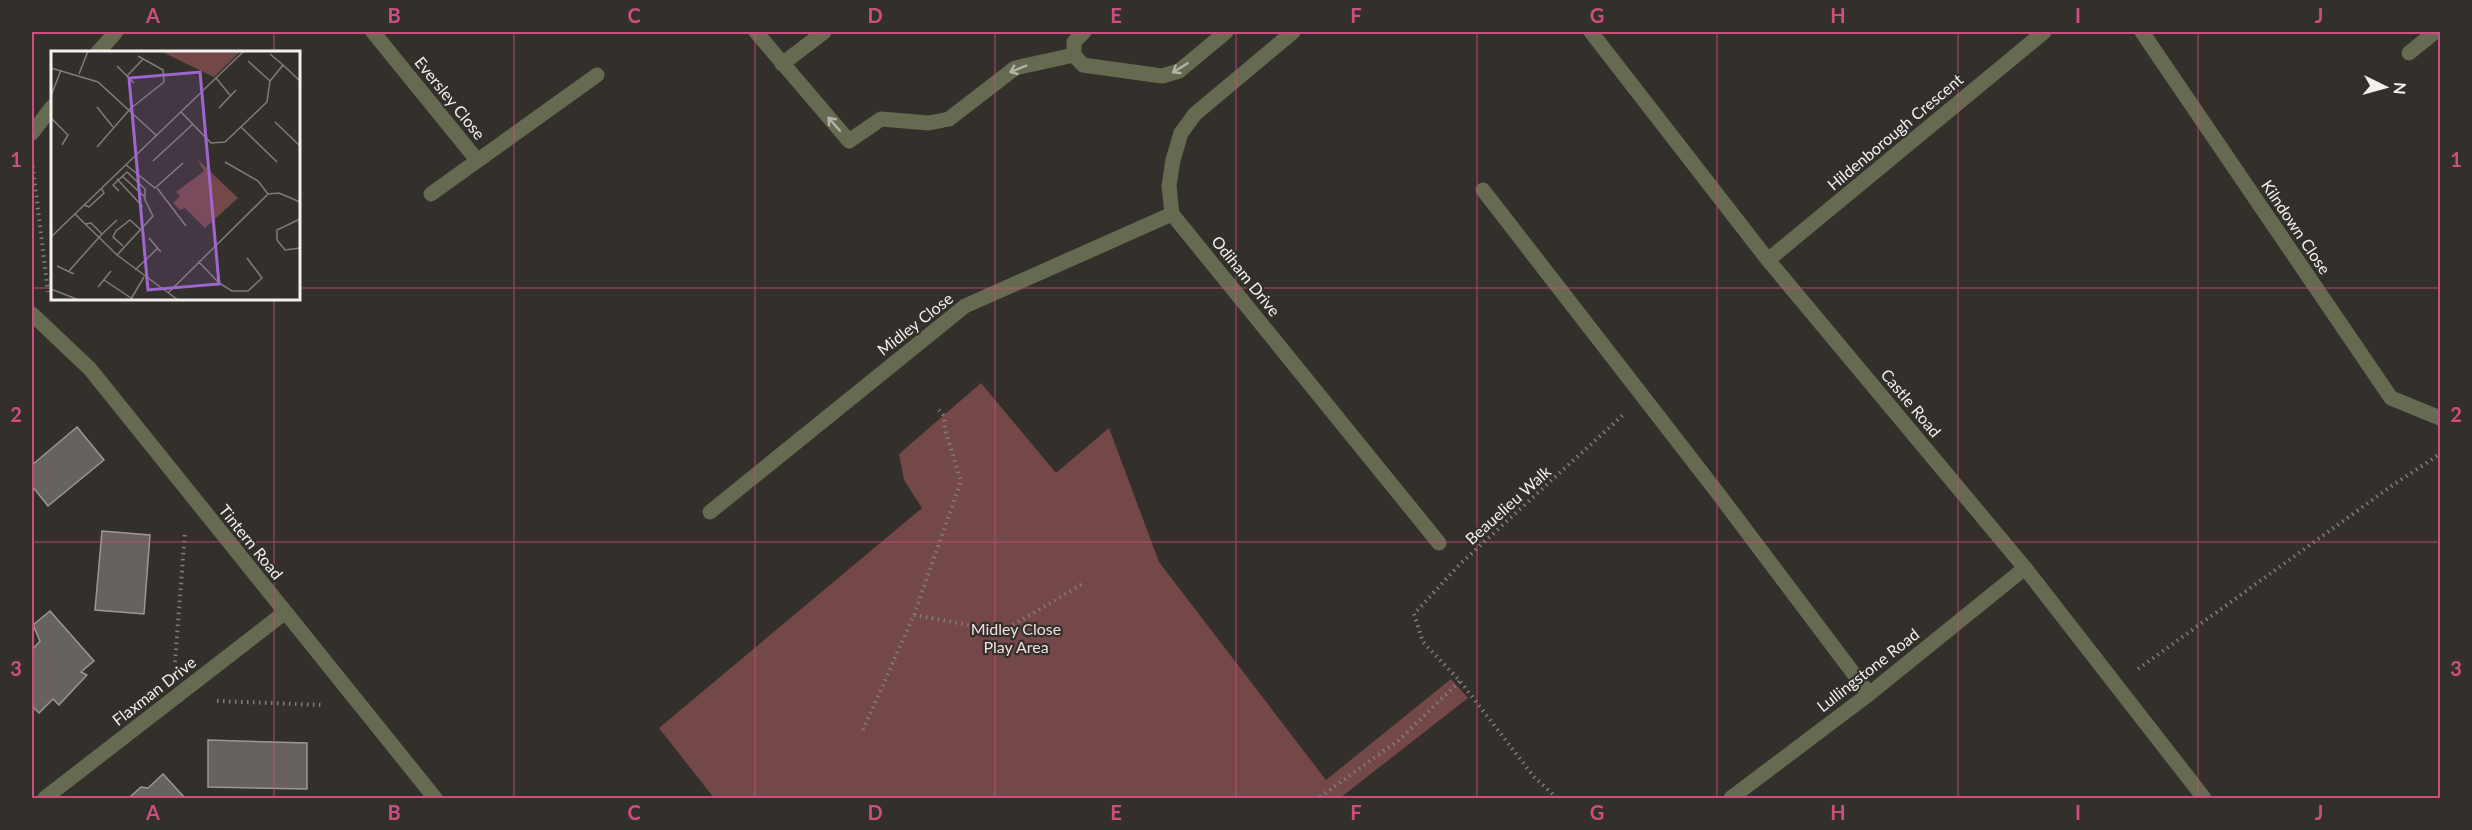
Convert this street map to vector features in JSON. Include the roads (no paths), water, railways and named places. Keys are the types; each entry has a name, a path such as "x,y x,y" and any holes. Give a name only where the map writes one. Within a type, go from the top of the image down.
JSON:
{"street":[{"path":"99,51 116,32"},
{"name":"Eversley Close","path":"373,32 477,160"},
{"path":"756,32 849,141 881,119 929,123 949,118 1015,68 1074,55"},
{"path":"782,64 824,32"},
{"path":"1084,32 1074,42 1074,55 1083,65 1162,76 1179,71 1226,32"},
{"path":"1172,214 1169,186 1173,160 1181,133 1195,114 1293,32"},
{"name":"Castle Road","path":"1591,32 1768,260 2025,568 2204,798"},
{"name":"Hildenborough Crescent","path":"1768,260 2044,32"},
{"name":"Kilndown Close","path":"2142,32 2391,398 2440,418"},
{"path":"2409,53 2435,32"},
{"name":"Eversley Close","path":"431,194 597,75"},
{"path":"32,133 51,108"},
{"path":"1483,190 1644,397 1869,694"},
{"name":"Midley Close","path":"710,512 965,306 1172,214"},
{"name":"Odiham Drive","path":"1172,214 1439,543"},
{"name":"Tintern Road","path":"32,314 90,369 435,798"},
{"name":"Lullingstone Road","path":"1731,798 1869,694 2025,568"},
{"name":"Flaxman Drive","path":"45,798 284,613"}],"park label":[{"name":"Midley Close Play Area","path":"1016,638"}]}
